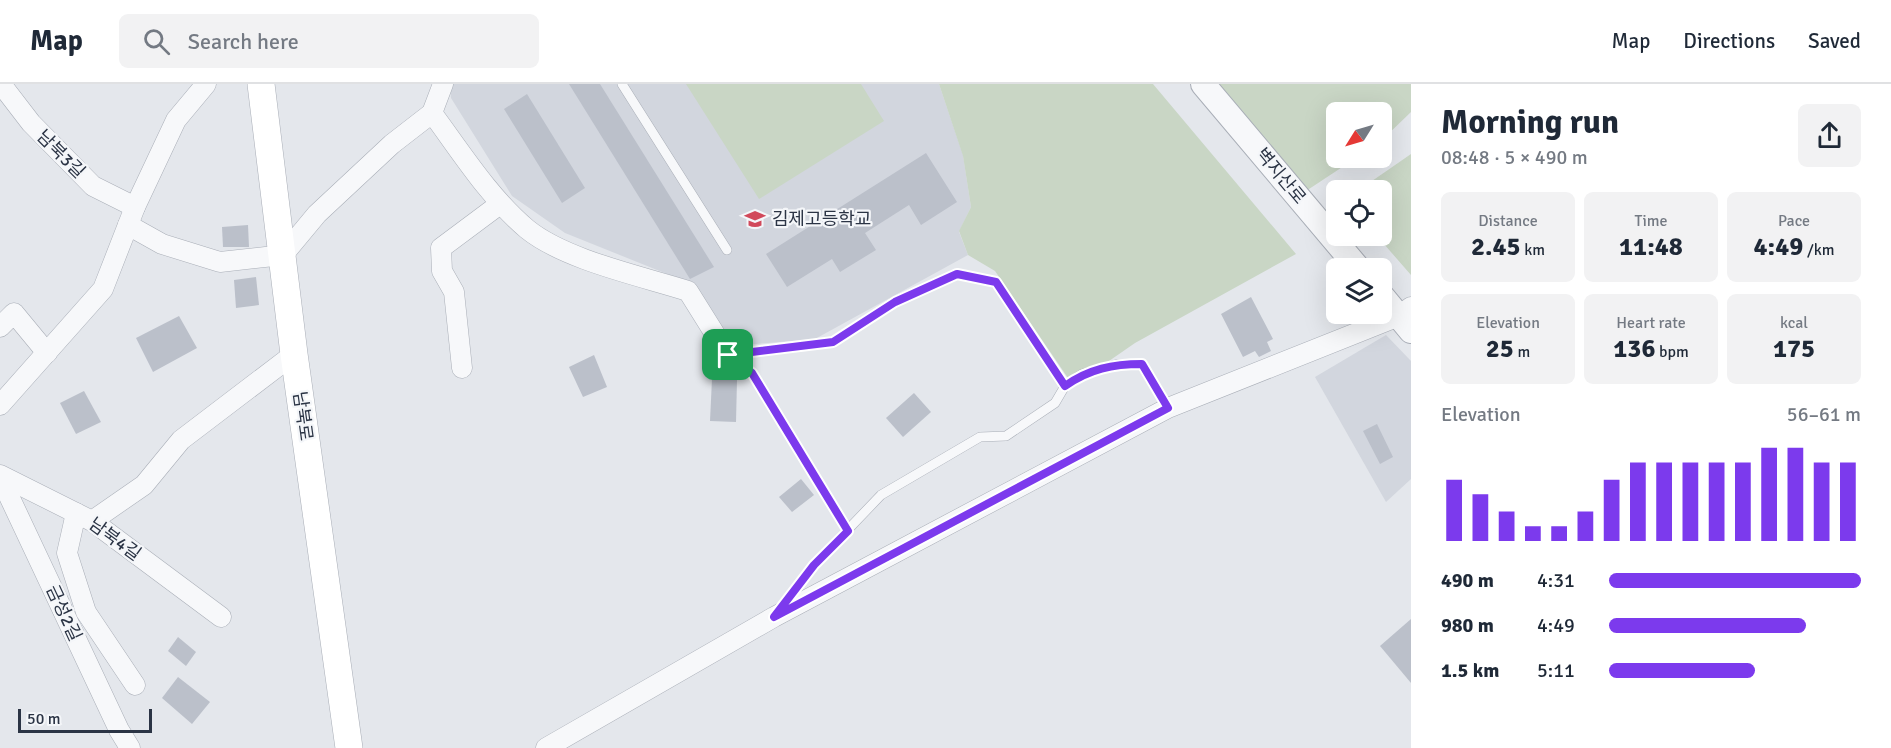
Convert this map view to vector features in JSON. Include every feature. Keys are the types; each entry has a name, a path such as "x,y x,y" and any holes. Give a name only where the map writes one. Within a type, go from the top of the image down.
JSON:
{"main road":[{"name":"남북로","path":"261,84 294,354 350,748"}],"street":[{"name":"남북3길","path":"1,84 31,123 93,186 162,244 220,262 283,255"},
{"path":"0,405 103,289 131,216 176,120 206,84"},
{"path":"283,255 317,214 392,144 432,112 443,84"},
{"name":"벽지산로","path":"1203,84 1350,258"},
{"path":"432,112 500,204 529,230 563,250 688,291 728,355"},
{"path":"462,368 454,292 442,271 441,248 500,204"},
{"path":"546,748 774,617 1168,408 1407,318 1392,305"},
{"path":"7,320 46,353"},
{"path":"135,685 86,612 67,553 84,517 144,485 181,440 294,354"},
{"name":"남북4길","path":"0,476 84,517 221,617"},
{"name":"금성2길","path":"0,476 119,730 130,748"}],"lane":[{"path":"622,84 727,250"},
{"path":"728,355 833,342 895,302 957,274 996,282 1065,386"},
{"path":"728,355 752,373 848,531"},
{"path":"774,617 814,565 881,495 980,437 1006,435 1055,403 1065,386 1082,374 1118,364 1142,364 1168,408"}],"shaded area":[{"name":"김제고등학교","path":"450,84 939,84 963,155 971,207 959,232 968,255 815,339 733,346 692,284 565,233 512,196 451,98"},
{"path":"1386,335 1411,361 1411,479 1386,502 1315,377"}],"green space":[{"path":"686,84 861,84 884,121 759,199"},
{"path":"939,84 1153,84 1296,254 1135,343 1109,361 1068,378 995,271 968,255 959,231 971,207 963,156"},
{"path":"1218,84 1411,84 1411,112 1392,130 1392,102 1326,102 1326,168 1341,168 1306,191"},
{"path":"1411,154 1411,275 1386,246 1392,246 1392,180 1373,180"}],"building":[{"path":"569,84 600,84 714,267 690,279"},
{"path":"527,94 585,188 562,203 504,109"},
{"path":"926,153 957,202 921,225 909,205 865,233 876,250 840,272 832,259 787,287 766,254"},
{"path":"248,225 249,247 223,247 222,227"},
{"path":"256,277 259,305 236,308 234,280"},
{"path":"1251,297 1273,339 1267,342 1271,351 1259,357 1255,351 1243,357 1221,314"},
{"path":"179,316 197,348 153,372 136,338"},
{"path":"594,355 607,387 583,397 569,367"},
{"path":"712,379 737,380 736,422 710,421"},
{"path":"84,391 101,422 76,434 60,403"},
{"path":"914,393 931,412 903,437 886,418"},
{"path":"1377,424 1393,457 1380,464 1363,431"},
{"path":"801,479 814,495 792,512 779,497"},
{"path":"1411,619 1411,683 1380,646"},
{"path":"178,637 196,652 186,666 168,651"},
{"path":"178,677 210,702 192,724 162,698"}],"place":[{"name":"김제고등학교","path":"755,219"}],"route":[{"path":"957,274 996,282 1065,386 1082,374 1118,364 1142,364 1168,408 774,617 814,565 848,531 752,373 728,355 833,342 895,302 957,274"}]}
